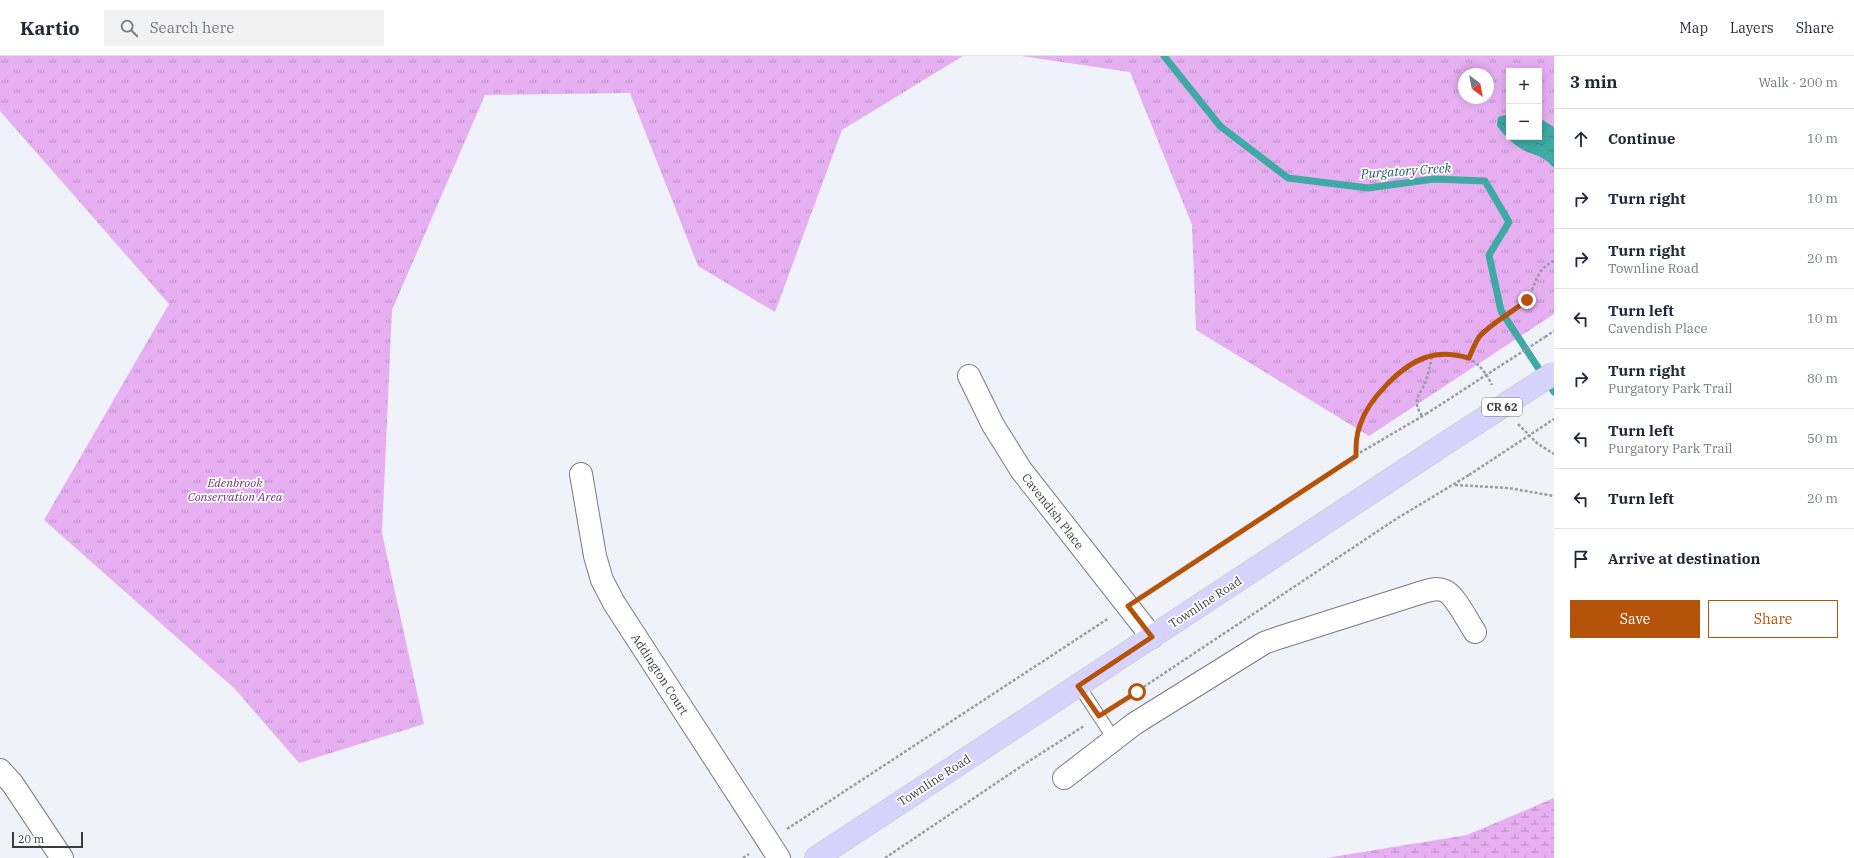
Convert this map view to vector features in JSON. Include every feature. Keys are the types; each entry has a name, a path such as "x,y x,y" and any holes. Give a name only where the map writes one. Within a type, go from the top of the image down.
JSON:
{"main road":[{"name":"Townline Road","path":"816,858 1554,372"}],"street":[{"name":"Cavendish Place","path":"969,376 992,425 1021,470 1152,637"},
{"name":"Addington Court","path":"581,474 595,556 602,580 614,603 773,850"},
{"path":"1064,778 1134,724 1264,643 1423,592 1438,589 1446,591 1475,632"},
{"path":"0,770 12,783 62,858"}],"lane":[{"path":"1078,686 1114,739"}],"path":[{"path":"1469,358 1479,338 1496,323 1527,300 1537,275 1554,261"},
{"path":"743,858 773,850 1128,606 1356,456 1426,414 1554,331"},
{"path":"1356,456 1356,440 1360,424 1371,404 1393,379 1416,362 1432,356 1447,353 1469,358 1479,364 1485,371 1494,388"},
{"path":"1422,416 1418,410 1416,401 1418,394 1426,382 1432,356"},
{"path":"884,858 1026,762 1099,716 1396,519 1454,485 1554,419"},
{"path":"1515,421 1538,444 1554,454"},
{"path":"1454,485 1509,488 1554,496"}],"green space":[{"name":"Edenbrook Conservation Area","path":"0,56 963,56 842,130 775,312 698,266 630,93 485,95 392,310 382,533 424,724 299,763 235,689 44,520 169,304 0,111"},
{"path":"1021,56 1554,56 1554,314 1369,436 1196,330 1192,225 1130,72"},
{"path":"1554,798 1554,858 1326,858 1467,835"}],"water":[{"path":"1506,115 1506,137 1497,126 1498,117"},
{"path":"1542,120 1554,127 1554,168 1542,158 1523,150 1510,140 1542,140"}],"waterway":[{"name":"Purgatory Creek","path":"1164,56 1220,126 1288,178 1368,188 1434,179 1485,181 1509,222 1489,255 1501,311 1554,392"}],"route":[{"path":"1137,692 1099,716 1078,686 1152,637 1128,606 1356,456 1356,440 1360,424 1371,404 1389,383 1416,362 1426,357 1447,353 1458,354 1469,358 1479,338 1496,323 1527,300"}]}
